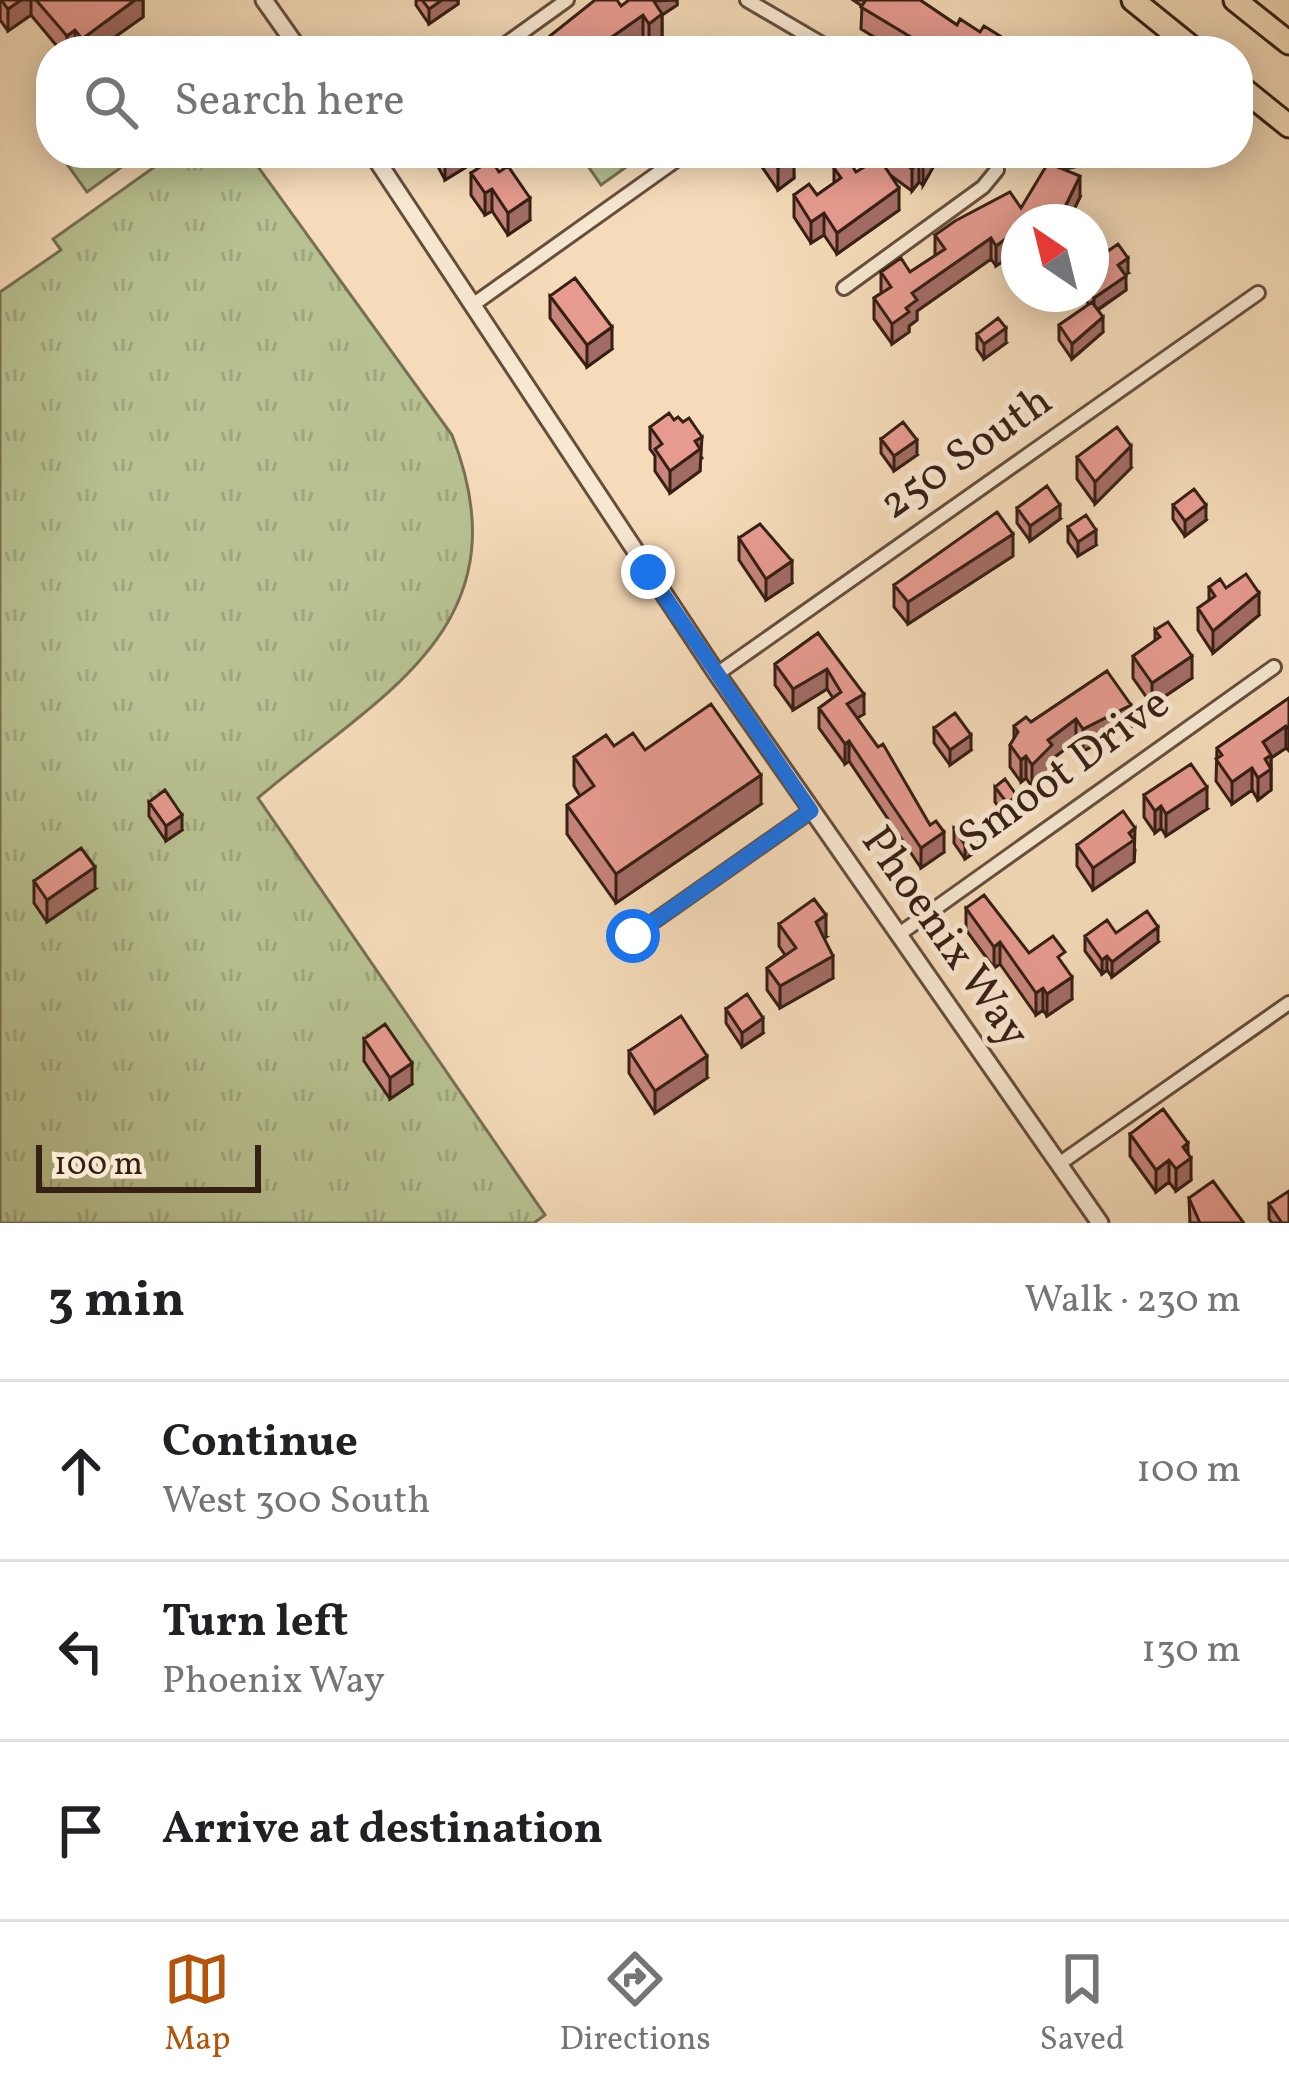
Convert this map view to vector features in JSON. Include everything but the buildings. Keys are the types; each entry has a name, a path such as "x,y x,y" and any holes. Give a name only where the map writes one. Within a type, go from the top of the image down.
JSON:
{"highway":[{"path":"1132,0 1177,36"},
{"path":"1235,0 1289,43"},
{"path":"1253,97 1289,126"}],"street":[{"path":"265,0 290,36"},
{"path":"517,36 567,0"},
{"path":"747,0 809,36"},
{"name":"Phoenix Way","path":"381,168 717,674 1100,1223"},
{"path":"475,304 665,168"},
{"path":"844,288 983,187 997,168"},
{"name":"250 South","path":"717,674 1258,293"},
{"name":"Smoot Drive","path":"898,935 1274,667"},
{"path":"633,936 811,811"},
{"path":"1059,1164 1289,1003"}],"green space":[{"path":"70,168 120,168 87,192"},
{"path":"153,168 259,168 452,435 470,501 471,558 456,607 429,649 393,688 258,798 545,1215 534,1223 0,1223 0,292 61,250 53,239"},
{"path":"589,168 625,168 601,185"}],"route":[{"path":"633,936 811,811 648,572"}]}
